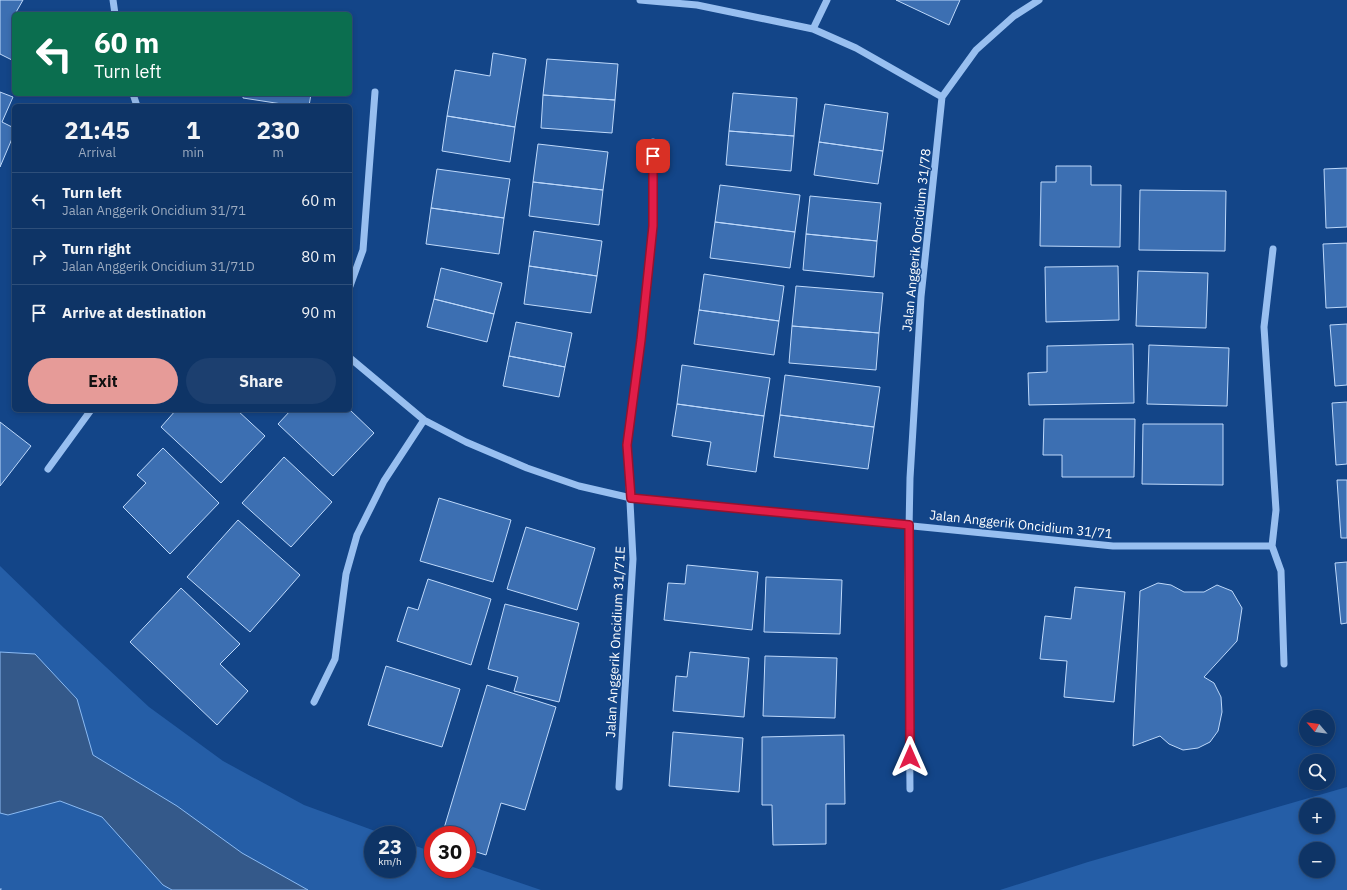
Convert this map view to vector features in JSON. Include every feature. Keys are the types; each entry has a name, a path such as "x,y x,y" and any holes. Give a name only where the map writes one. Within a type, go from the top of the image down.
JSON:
{"street":[{"path":"113,0 115,12"},
{"path":"640,0 698,5 813,29 856,48 942,97"},
{"path":"813,29 827,0"},
{"name":"Jalan Anggerik Oncidium 31/78","path":"910,789 910,478 921,297 942,97 976,50 1014,16 1039,0"},
{"path":"352,280 363,250 375,92"},
{"name":"Jalan Anggerik Oncidium 31/71E","path":"620,787 633,559 631,498 627,445 641,340 653,226 653,142"},
{"path":"1273,249 1264,327 1276,510 1272,546 1281,571 1284,664"},
{"name":"Jalan Anggerik Oncidium 31/71","path":"352,360 424,420 466,442 527,468 579,486 631,498 1113,546 1272,546"},
{"path":"48,469 89,412"},
{"path":"314,702 335,659 346,574 357,535 384,481 424,420"}],"shaded area":[{"path":"0,566 149,707 223,761 304,805 364,827 364,878 416,878 416,846 424,849 424,878 476,878 476,868 541,890 0,890"},
{"path":"0,652 35,654 77,699 93,755 177,806 242,853 308,890 172,890 163,885 102,817 60,801 8,815 0,813"},
{"path":"1347,787 1347,890 1000,890 1088,862 1299,801 1299,834 1335,834 1335,798 1309,798"}],"building":[{"path":"0,0 23,0 16,12 12,12 12,60 0,54"},
{"path":"896,0 960,0 949,25"},
{"path":"493,53 526,59 515,127 447,116 455,70 490,76"},
{"path":"547,59 618,64 615,100 543,95"},
{"path":"0,92 13,97 2,122 12,127 12,139 0,167"},
{"path":"733,93 797,98 794,136 729,131"},
{"path":"543,95 615,100 612,133 541,128"},
{"path":"243,96 311,96 309,104 282,104 243,98"},
{"path":"825,104 888,113 883,151 819,142"},
{"path":"447,116 515,127 510,162 442,151"},
{"path":"729,131 794,136 791,171 726,165"},
{"path":"819,142 883,151 878,184 814,175"},
{"path":"538,144 608,152 603,190 533,182"},
{"path":"1056,166 1091,166 1091,185 1121,185 1120,247 1040,246 1041,182 1056,182"},
{"path":"1347,168 1347,227 1326,228 1324,169"},
{"path":"437,169 510,179 504,218 431,208"},
{"path":"533,182 603,190 599,225 529,216"},
{"path":"720,185 800,195 795,232 715,222"},
{"path":"1140,190 1226,191 1225,251 1139,250"},
{"path":"810,196 881,203 877,241 806,234"},
{"path":"431,208 504,218 499,254 426,244"},
{"path":"715,222 795,232 790,268 710,258"},
{"path":"534,231 602,241 597,276 529,266"},
{"path":"806,234 877,241 874,277 803,270"},
{"path":"1347,243 1347,307 1326,308 1323,244"},
{"path":"529,266 597,276 591,313 524,304"},
{"path":"1118,266 1119,320 1046,322 1045,267"},
{"path":"441,268 502,283 494,314 434,299"},
{"path":"1138,271 1208,273 1206,328 1136,326"},
{"path":"704,274 784,286 779,321 699,310"},
{"path":"796,286 883,293 879,333 792,326"},
{"path":"434,299 494,314 487,342 427,327"},
{"path":"699,310 779,321 774,355 694,344"},
{"path":"516,322 572,333 565,367 509,356"},
{"path":"1347,324 1347,385 1335,386 1330,325"},
{"path":"792,326 879,333 876,370 789,363"},
{"path":"1133,344 1134,403 1029,405 1028,373 1047,372 1047,346"},
{"path":"1149,345 1229,348 1227,406 1147,404"},
{"path":"509,356 565,367 559,397 503,386"},
{"path":"682,365 770,378 764,416 677,404"},
{"path":"785,375 880,387 874,427 780,415"},
{"path":"1347,402 1347,464 1336,465 1332,403"},
{"path":"677,404 764,416 756,472 707,465 711,442 672,436"},
{"path":"174,412 239,412 265,436 221,483 161,427"},
{"path":"289,412 352,412 374,433 333,476 278,424"},
{"path":"780,415 874,427 868,469 774,457"},
{"path":"1044,419 1135,419 1134,477 1062,477 1062,455 1043,455"},
{"path":"0,422 31,446 0,486"},
{"path":"1143,424 1223,424 1223,485 1142,484"},
{"path":"163,448 219,503 170,554 123,507 146,483 137,475"},
{"path":"284,457 332,502 291,547 242,503"},
{"path":"1337,480 1347,480 1347,538 1341,538"},
{"path":"439,498 511,520 493,582 420,561"},
{"path":"238,520 300,575 250,632 187,577"},
{"path":"526,527 595,548 577,610 507,589"},
{"path":"1347,562 1347,623 1341,624 1335,563"},
{"path":"687,565 758,572 752,630 664,620 668,583 685,584"},
{"path":"766,577 842,580 840,634 764,632"},
{"path":"428,579 491,599 471,665 397,641 408,607 418,610"},
{"path":"1158,583 1171,585 1184,592 1204,592 1217,585 1232,591 1242,608 1237,641 1204,677 1214,683 1221,697 1222,712 1218,731 1210,742 1198,748 1183,750 1169,744 1160,736 1133,746 1140,591"},
{"path":"1075,587 1125,592 1114,702 1064,697 1067,661 1040,659 1045,616 1071,619"},
{"path":"181,588 240,644 220,664 248,691 217,725 130,642"},
{"path":"505,604 579,623 559,702 514,691 518,677 488,669"},
{"path":"690,652 749,658 744,717 673,711 676,676 687,677"},
{"path":"765,656 837,658 835,718 763,716"},
{"path":"386,666 460,689 442,747 368,725"},
{"path":"487,685 556,707 525,810 501,803 486,855 476,852 476,826 445,826"},
{"path":"673,732 743,738 739,792 669,786"},
{"path":"844,735 845,804 826,804 826,844 773,845 772,805 762,805 762,737"}],"route":[{"path":"653,156 653,226 641,340 627,445 631,498 909,525 908,582 910,757"}]}
